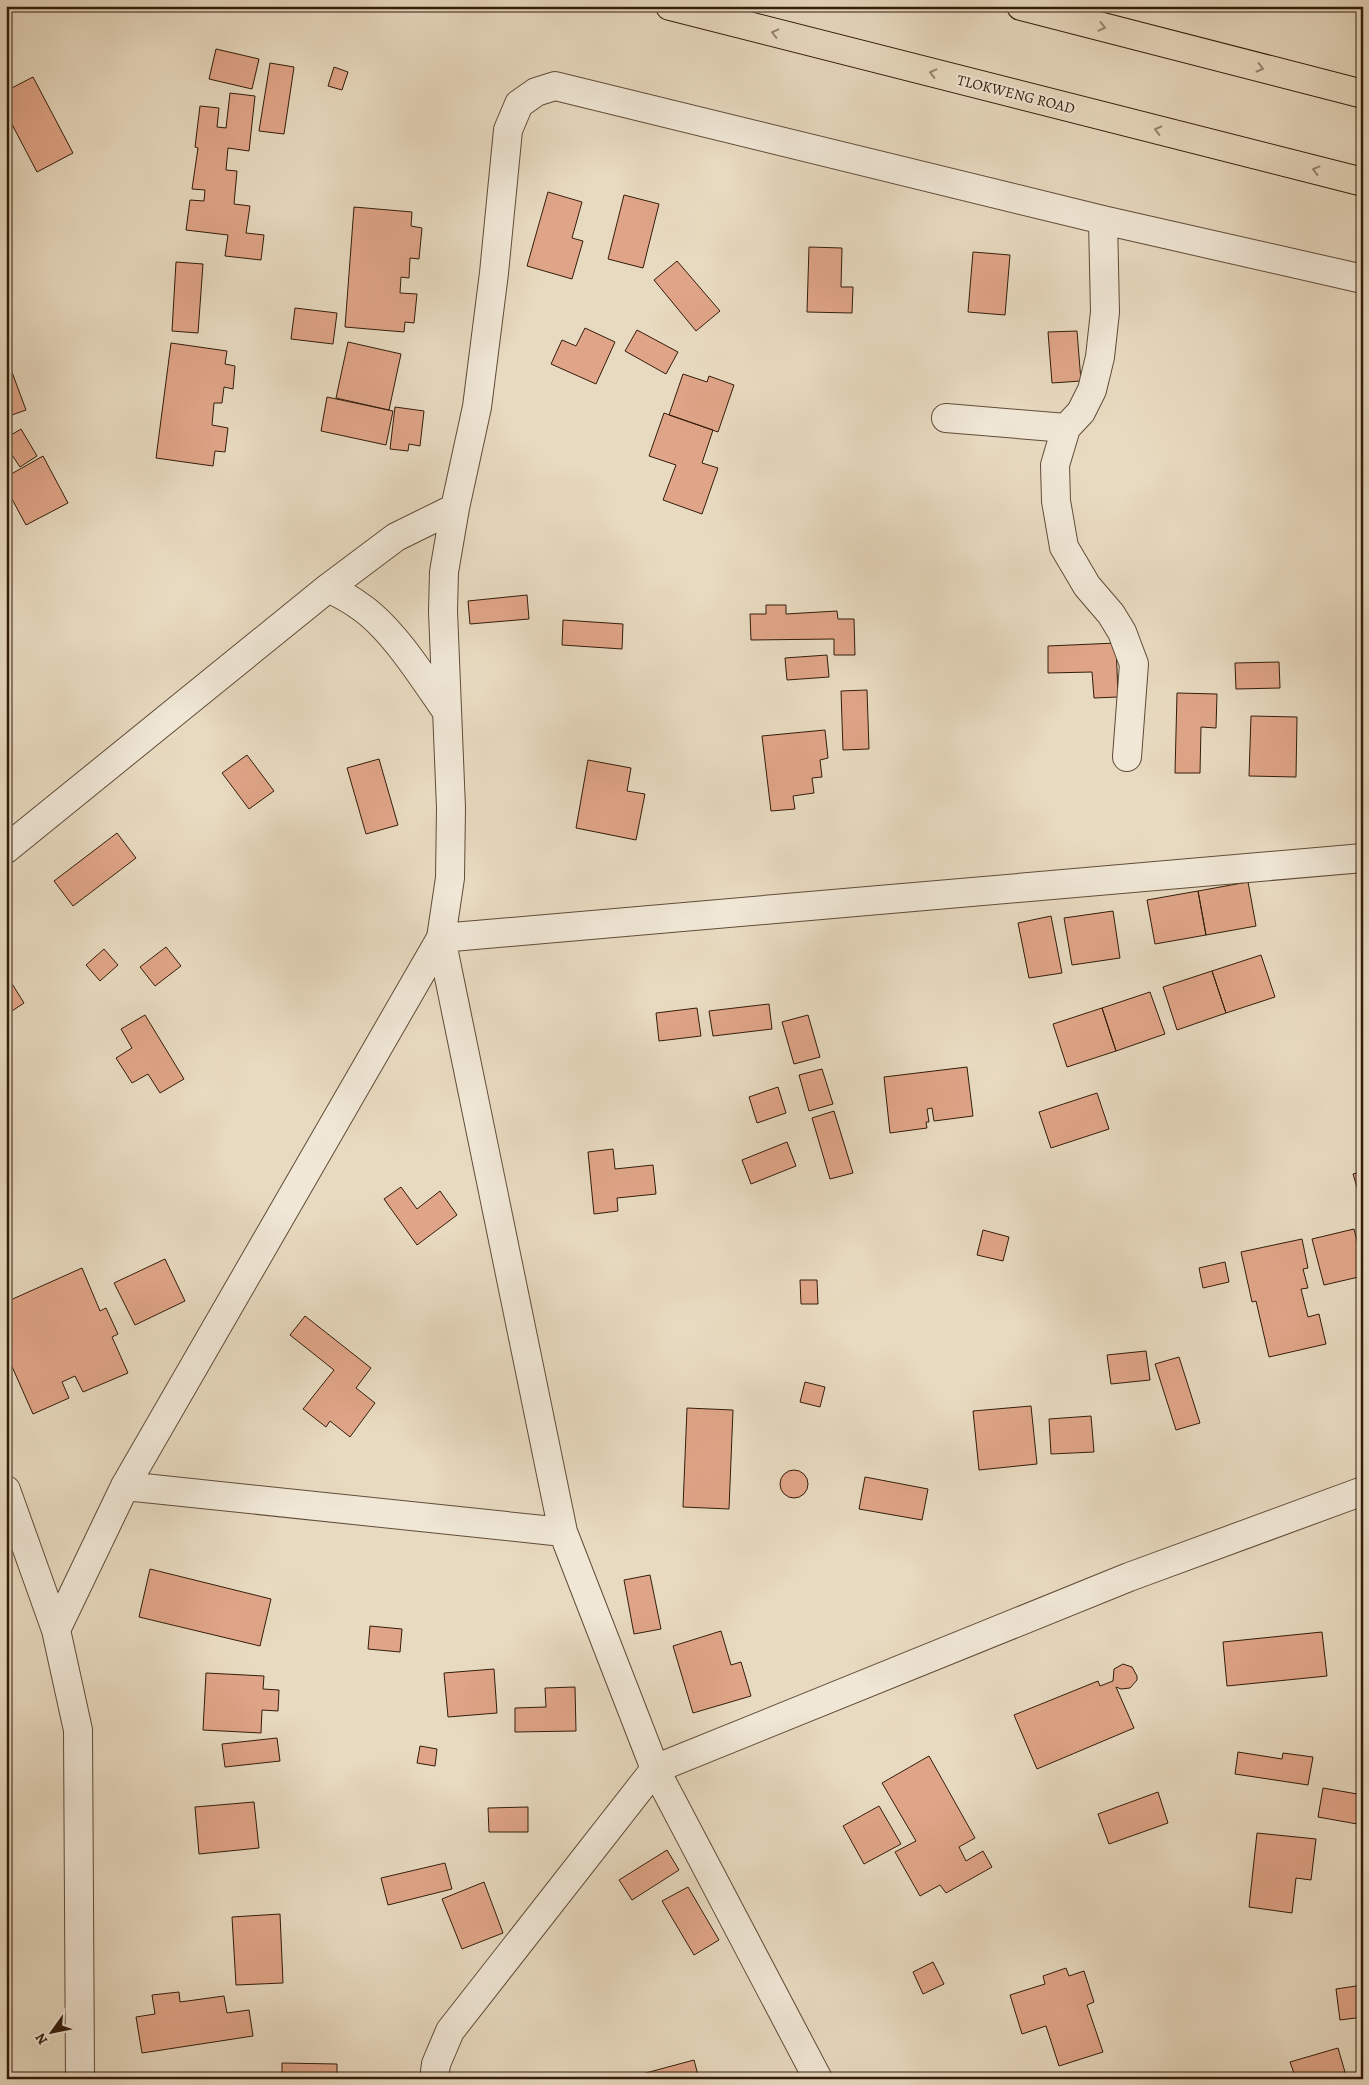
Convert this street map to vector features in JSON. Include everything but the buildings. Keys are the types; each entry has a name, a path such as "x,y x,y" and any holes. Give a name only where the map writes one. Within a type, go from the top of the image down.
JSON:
{"main road":[{"name":"TLOKWENG ROAD","path":"670,6 1363,182"},
{"path":"1021,6 1363,94"}],"street":[{"path":"818,2079 655,1769 563,1532 441,938 450,870 451,808 443,611 444,572 454,508 477,408 494,273 508,130 519,104 536,92 555,86 1102,220 1363,279"},
{"path":"1102,220 1105,312 1100,357 1092,390 1081,412 1066,428 1055,465 1056,501 1064,547 1087,586 1112,614 1122,632 1134,664 1127,757"},
{"path":"946,418 1066,428"},
{"path":"6,849 328,588 396,537 454,508"},
{"path":"328,588 360,605 383,627 410,660 447,712"},
{"path":"441,938 1363,858"},
{"path":"56,1630 125,1486 441,938"},
{"path":"125,1486 563,1532"},
{"path":"6,1490 56,1630 78,1730 80,2079"},
{"path":"434,2079 436,2064 450,2031 655,1769 1130,1577 1363,1491"}]}
